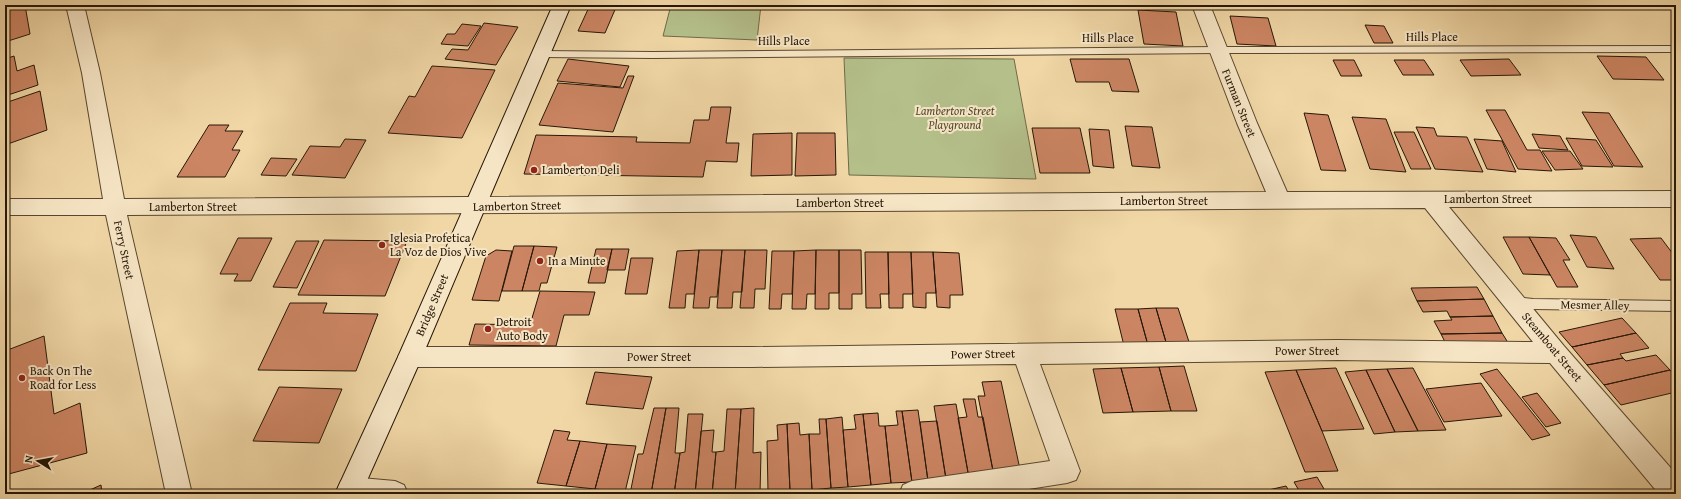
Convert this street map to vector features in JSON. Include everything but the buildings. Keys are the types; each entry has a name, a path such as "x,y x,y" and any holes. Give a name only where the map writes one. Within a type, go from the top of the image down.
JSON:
{"street":[{"name":"Ferry Street","path":"75,5 91,73 115,207 179,494"},
{"name":"Bridge Street","path":"349,492 410,357 562,5"},
{"name":"Furman Street","path":"1201,5 1247,124 1280,200"},
{"name":"Steamboat Street","path":"1430,199 1556,353 1676,494"},
{"name":"Lamberton Street","path":"5,207 475,206 831,202 1676,199"},
{"name":"Power Street","path":"410,357 752,357 1338,350 1556,353"},
{"path":"912,494 1067,471 1024,354"},
{"path":"349,492 395,494"}],"lane":[{"name":"Hills Place","path":"541,54 653,55 1218,50 1676,49"},
{"name":"Mesmer Alley","path":"1515,302 1534,304 1676,306"}],"green space":[{"path":"671,5 761,5 757,40 663,36"},
{"name":"Lamberton Street Playground","path":"844,58 1014,59 1036,179 849,175"}],"place":[{"name":"Lamberton Deli","path":"534,170"},
{"name":"Iglesia Profetica La Voz de Dios Vive","path":"382,245"},
{"name":"In a Minute","path":"540,261"},
{"name":"Detroit Auto Body","path":"488,329"},
{"name":"Back On The Road for Less","path":"22,378"}]}
